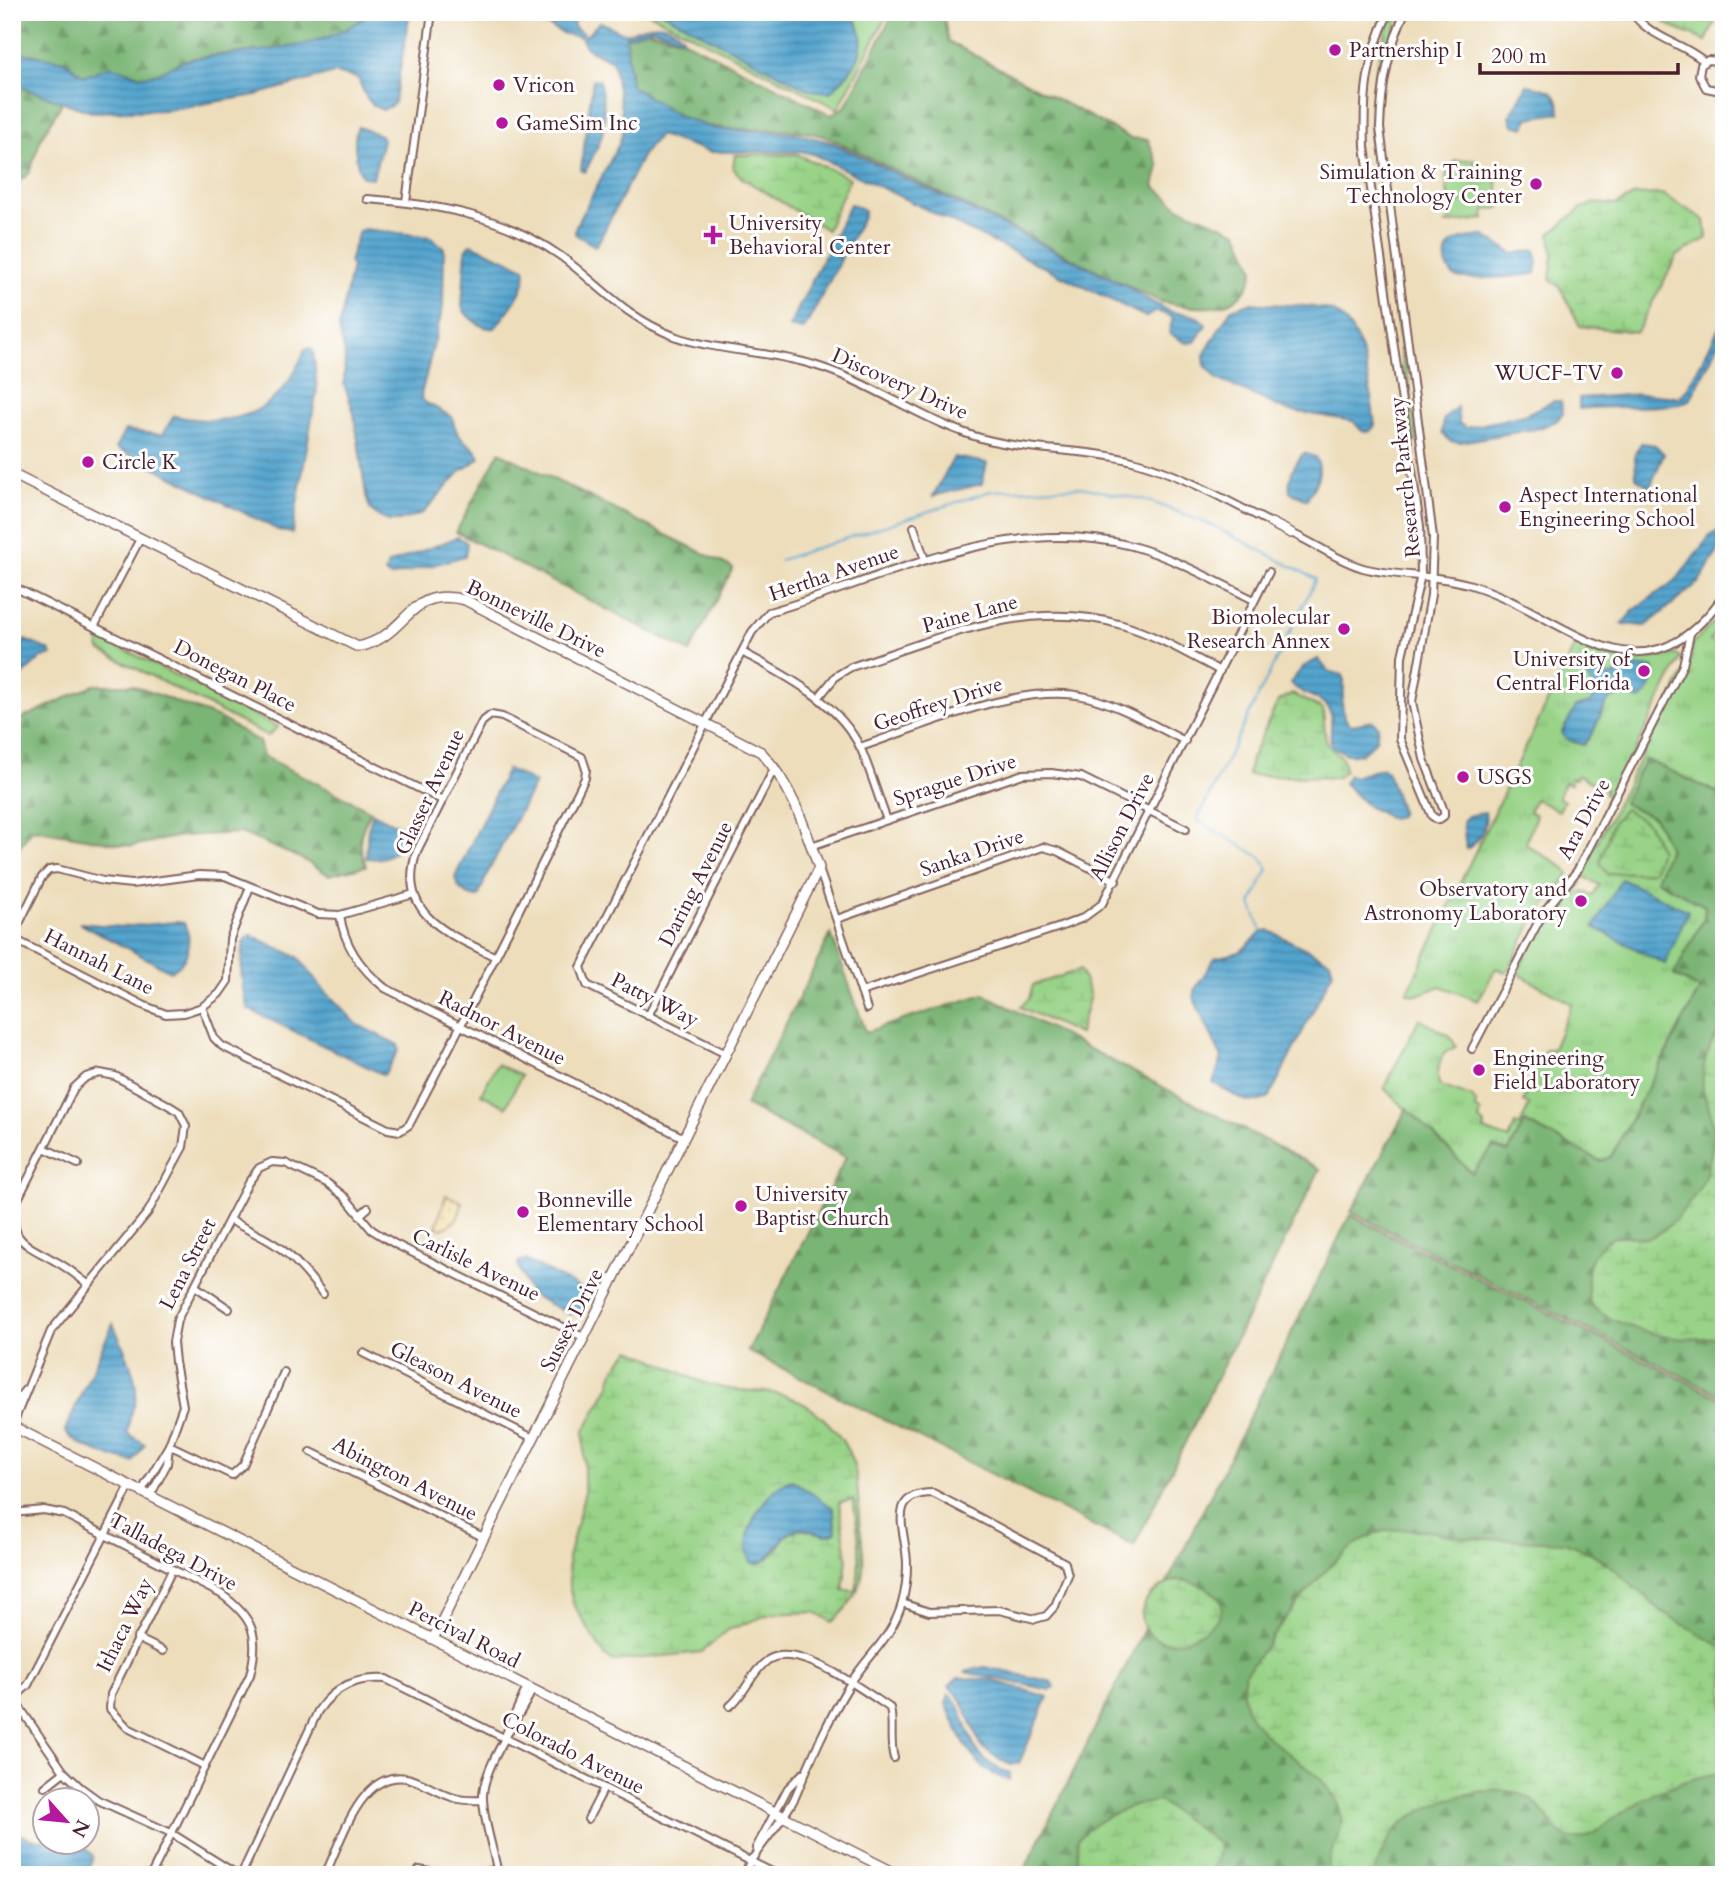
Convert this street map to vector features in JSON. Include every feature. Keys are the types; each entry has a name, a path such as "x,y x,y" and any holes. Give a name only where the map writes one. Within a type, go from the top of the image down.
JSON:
{"street":[{"path":"406,202 432,12"},
{"name":"Research Parkway","path":"1389,12 1373,44 1363,94 1365,147 1420,526 1421,575 1402,656 1400,739 1432,816 1438,820 1444,816 1444,811 1423,758 1412,702 1432,576 1433,537 1380,128 1381,87 1393,38 1405,12"},
{"path":"1632,12 1644,26 1693,52 1705,62"},
{"path":"1724,62 1717,59 1705,62 1699,70 1702,85 1711,90 1724,87"},
{"name":"Discovery Drive","path":"367,199 406,202 466,213 522,234 561,257 622,309 675,336 816,365 932,421 1000,444 1136,462 1182,478 1359,567 1432,576 1479,587 1612,651 1644,652 1665,647 1691,632"},
{"name":"Bonneville Drive","path":"12,474 358,647 376,643 389,635 415,607 432,598 447,596 465,600 761,751 775,767 799,807 867,1010"},
{"path":"914,527 925,560"},
{"name":"Hertha Avenue","path":"581,967 752,632 769,612 978,544 1027,537 1084,538 1131,546 1162,556 1255,600"},
{"path":"95,625 140,539"},
{"name":"Allison Drive","path":"861,992 1083,918 1102,904 1116,881 1269,572"},
{"name":"Donegan Place","path":"12,586 442,800"},
{"path":"1691,632 1724,595"},
{"name":"Paine Lane","path":"818,697 836,676 851,667 1000,619 1045,614 1088,617 1123,625 1150,635 1220,671"},
{"name":"Ara Drive","path":"1472,1049 1543,913 1582,862 1683,665 1691,632"},
{"path":"742,652 818,697 860,747 887,820"},
{"name":"Geoffrey Drive","path":"860,747 1009,698 1049,694 1084,696 1116,706 1185,741"},
{"name":"Glasser Avenue","path":"202,1007 214,1038 222,1046 388,1129 401,1131 409,1125 461,1027 585,778 586,769 582,757 502,717 491,715 482,722 412,866 414,894"},
{"name":"Daring Avenue","path":"648,1016 775,767"},
{"name":"Sprague Drive","path":"811,846 1023,775 1051,773 1081,777 1186,829"},
{"name":"Sanka Drive","path":"837,919 1043,847 1057,851 1116,881"},
{"name":"Sussex Drive","path":"433,1639 819,868"},
{"path":"12,938 42,877 49,870 57,869 103,881 132,884 199,875 225,876 318,914 340,915 414,894 433,924 496,957"},
{"path":"202,1007 219,995 228,981 230,939 250,887"},
{"name":"Radnor Avenue","path":"340,915 343,935 371,978 403,998 684,1138"},
{"name":"Hannah Lane","path":"12,938 166,1014 202,1007"},
{"name":"Patty Way","path":"581,967 587,985 726,1054"},
{"path":"12,1426 51,1331 148,1212 183,1147 186,1126 179,1112 115,1076 100,1073 86,1077 74,1088 16,1203 12,1221 17,1236 28,1247 56,1261 88,1284"},
{"path":"44,1148 78,1164"},
{"name":"Carlisle Avenue","path":"248,1183 259,1168 272,1162 285,1163 327,1183 372,1230 395,1244 583,1337"},
{"name":"Lena Street","path":"146,1494 169,1445 183,1406 173,1342 177,1320 248,1183"},
{"path":"360,1215 368,1208"},
{"path":"229,1220 282,1246 296,1258 323,1294"},
{"path":"195,1286 229,1309"},
{"name":"Gleason Avenue","path":"363,1353 533,1438"},
{"path":"169,1445 232,1475 243,1465 284,1372"},
{"path":"12,1406 27,1388"},
{"name":"Percival Road","path":"12,1426 899,1875"},
{"name":"Abington Avenue","path":"311,1451 483,1538"},
{"path":"130,1486 28,1685 13,1700 64,1772 98,1800 171,1833 240,1875"},
{"path":"744,1875 779,1813 796,1797 803,1772 850,1684 892,1628 902,1603 908,1567 901,1521 902,1508 909,1497 919,1493 933,1493 1056,1555 1065,1563 1068,1575 1055,1606 1046,1616 1035,1619 999,1610 929,1612 902,1603"},
{"name":"Talladega Drive","path":"12,1513 44,1510 64,1514 221,1594 240,1608 254,1631 256,1652 250,1675 151,1875"},
{"name":"Ithaca Way","path":"172,1570 111,1694 110,1709 128,1728 205,1766"},
{"path":"137,1638 163,1651"},
{"path":"730,1706 743,1695 753,1676 768,1660 783,1654 806,1658 890,1709 894,1724 890,1743 894,1758"},
{"name":"Colorado Avenue","path":"240,1875 318,1712 329,1696 350,1682 386,1679 778,1875"},
{"path":"473,1875 497,1872 482,1800 483,1786 505,1738 506,1728 530,1688"},
{"path":"46,1786 64,1772"},
{"path":"325,1875 367,1791 380,1780 409,1779 462,1802 482,1800"},
{"path":"588,1819 604,1788"},
{"path":"419,1870 448,1875"}],"green space":[{"path":"12,12 371,12 351,26 308,43 191,59 146,76 111,69 84,76 64,61 12,51"},
{"path":"647,12 883,12 887,15 838,109"},
{"path":"894,12 943,12 948,41 1130,138 1148,140 1159,166 1154,186 1180,208 1238,232 1254,269 1249,284 1240,295 1218,306 1190,307 1161,302 829,138 797,131 731,129 698,124 672,112 631,86 626,37 644,29 683,40 831,115 845,107"},
{"path":"1393,12 1400,14 1380,67 1375,148 1371,144 1371,126 1375,77"},
{"path":"1649,12 1720,12 1706,41 1674,28"},
{"path":"12,84 59,100 61,105 41,138 29,174 18,182 12,177"},
{"path":"796,154 850,178 827,230 742,178 733,168 735,155"},
{"path":"1474,159 1476,177 1496,175 1500,208 1485,210 1484,219 1445,224 1450,221 1446,175 1455,161"},
{"path":"1662,194 1705,220 1707,238 1677,256 1637,332 1580,326 1560,287 1550,279 1553,255 1550,234 1580,209 1595,203 1616,205 1635,195"},
{"path":"1393,290 1397,292 1417,442 1412,441"},
{"path":"499,452 733,568 690,652 456,532"},
{"path":"1724,612 1724,618 1710,640 1724,648 1724,796 1646,760 1624,803 1655,818 1669,849 1656,880 1705,906 1704,918 1674,975 1700,989 1611,1157 1600,1161 1525,1122 1508,1153 1472,1173 1384,1088 1419,1019 1450,1036 1456,1046 1441,1059 1438,1073 1440,1086 1472,1097 1476,1103 1475,1109 1481,1112 1479,1120 1485,1125 1484,1130 1509,1139 1515,1124 1520,1126 1529,1105 1523,1102 1528,1090 1526,1088 1546,1049 1553,1049 1572,1004 1517,973 1545,922 1563,896 1582,883 1574,896 1583,892 1593,895 1599,885 1585,877 1583,872 1589,858 1691,660 1692,644"},
{"path":"98,636 278,727 268,736 100,650"},
{"path":"1576,643 1624,659 1647,659 1673,653 1680,657 1680,660 1608,804 1605,803 1608,797 1604,794 1606,790 1578,775 1576,779 1571,778 1571,784 1565,782 1558,797 1564,801 1559,811 1535,799 1529,811 1536,815 1526,843 1561,866 1569,875 1531,925 1507,973 1496,968 1478,1001 1441,986 1417,995 1407,993"},
{"path":"94,685 132,685 219,718 259,742 263,756 371,811 360,838 366,866 329,875 300,858 241,833 181,836 131,846 33,829 12,856 12,723"},
{"path":"1292,694 1323,709 1326,743 1343,759 1345,771 1336,778 1248,775 1251,759 1278,701"},
{"path":"1645,759 1724,796 1724,1397 1351,1212 1407,1108 1472,1173 1493,1147 1508,1152 1525,1122 1600,1161 1611,1157 1700,989 1674,975 1704,918 1705,906 1656,880 1669,848 1655,818 1623,803"},
{"path":"1625,809 1648,824 1660,849 1654,870 1608,875 1600,862 1613,822"},
{"path":"831,934 866,1032 984,994 1320,1169 1134,1546 748,1351 846,1157 745,1105"},
{"path":"1080,970 1090,995 1079,1034 1020,1007 1029,999 1033,985"},
{"path":"1724,1027 1724,1337 1667,1337 1615,1321 1595,1308 1589,1301 1589,1269 1594,1254 1608,1240 1621,1236 1644,1238 1658,1234 1682,1212 1701,1186 1709,1164 1713,1140 1710,1113 1703,1090 1704,1065 1709,1048"},
{"path":"497,1064 521,1076 506,1107 481,1094"},
{"path":"1350,1215 1724,1400 1724,1875 1022,1875"},
{"path":"630,1350 708,1384 727,1389 776,1393 794,1399 816,1412 835,1430 855,1470 863,1568 858,1590 832,1622 815,1612 770,1614 728,1630 702,1652 614,1661 605,1656 574,1606 569,1585 568,1558 584,1495 584,1431 609,1387 615,1368","holes":["853,1500 859,1545 856,1591 843,1590 847,1558 839,1502","825,1504 832,1508 826,1535 809,1531 789,1534 773,1554 755,1564 748,1550 749,1530"]},
{"path":"1422,1530 1465,1538 1565,1542 1591,1553 1616,1570 1662,1612 1724,1648 1724,1773 1697,1778 1656,1793 1615,1817 1596,1832 1579,1839 1565,1836 1532,1800 1518,1793 1484,1791 1465,1795 1429,1807 1396,1829 1374,1875 1328,1875 1330,1858 1341,1825 1339,1807 1329,1789 1263,1732 1250,1716 1243,1697 1245,1675 1307,1592 1345,1553 1365,1539 1384,1531"},
{"path":"1176,1580 1204,1587 1219,1598 1222,1606 1213,1623 1192,1637 1174,1642 1158,1639 1147,1631 1142,1619 1144,1605 1155,1592"},
{"path":"1159,1801 1219,1844 1218,1858 1209,1875 1076,1875 1078,1838 1116,1813 1136,1805"}],"sand":[{"path":"446,1195 462,1202 456,1219 442,1229 436,1227"}],"water":[{"path":"371,12 405,12 409,18 394,104 383,110 370,102 358,78 334,73 256,95 166,110 91,112 12,84 12,51 64,61 84,76 109,67 146,76 191,59 307,43 351,26"},
{"path":"523,12 559,12 563,17 573,12 574,27 586,36 600,22 626,34 649,25 671,28 684,39 652,28 626,37 631,86 679,116 715,129 794,133 833,143 1123,284 1167,310 1194,316 1206,325 1195,342 1186,343 1169,333 1173,317 1156,311 1146,317 813,154 800,151 710,152 659,135 644,153 595,246 575,234 575,228 619,144 624,127 614,66 612,61 586,48 581,37 564,34"},
{"path":"661,12 851,12 858,24 862,45 855,65 830,92 809,90"},
{"path":"593,79 599,79 604,127 585,172 581,170"},
{"path":"1527,85 1555,95 1560,113 1528,118 1525,128 1513,125 1510,116"},
{"path":"358,127 381,135 383,140 373,178 363,177 358,168 355,145"},
{"path":"850,204 864,210 864,215 806,326 803,330 789,327"},
{"path":"365,229 431,237 444,248 443,307 421,395 423,401 452,417 458,434 474,448 480,458 460,472 423,513 399,521 379,517 370,509 354,413 344,384 345,355 339,328 352,266 349,262 359,231"},
{"path":"1485,236 1513,254 1535,250 1538,262 1536,273 1480,278 1454,276 1446,262 1448,248 1458,240"},
{"path":"471,244 525,268 526,275 521,291 495,328 476,322 462,307 466,250"},
{"path":"1250,303 1307,306 1325,309 1339,316 1358,341 1364,358 1375,426 1369,432 1362,431 1353,421 1286,410 1217,379 1205,365 1204,355 1231,309"},
{"path":"1724,318 1724,333 1690,400 1669,405 1579,409 1579,398 1644,394 1680,397 1688,388"},
{"path":"305,349 313,350 317,389 292,533 280,531 116,448 125,430 162,435 174,416 218,420 255,411 270,402 283,388"},
{"path":"1554,401 1561,402 1563,414 1556,421 1540,428 1460,442 1450,441 1442,433 1444,419 1457,407 1459,423 1466,428 1524,415"},
{"path":"1641,443 1655,445 1664,454 1650,487 1636,478 1635,454"},
{"path":"1304,453 1315,457 1319,468 1319,474 1307,500 1290,492 1292,471"},
{"path":"954,457 987,463 982,484 933,496"},
{"path":"1716,532 1724,534 1724,541 1699,582 1646,626 1622,624 1634,610 1677,579"},
{"path":"458,537 467,543 465,556 390,577 385,573 388,564"},
{"path":"25,640 49,650 52,655 40,659 12,685 15,656"},
{"path":"1318,659 1328,671 1343,675 1342,707 1347,722 1352,725 1373,721 1378,726 1376,740 1361,754 1346,754 1332,746 1331,716 1327,706 1290,683 1303,667"},
{"path":"1626,667 1653,667 1653,680 1646,694 1640,700 1616,696 1609,701 1591,736 1583,745 1566,739 1562,732 1576,707 1590,703 1593,699 1593,687 1588,678 1591,673 1597,671 1611,677"},
{"path":"1383,768 1388,773 1401,812 1398,817 1390,818 1367,806 1344,783 1349,775 1354,777"},
{"path":"507,769 535,783 489,870 478,897 460,888 455,877"},
{"path":"1485,812 1481,834 1466,849 1463,821 1468,816"},
{"path":"373,813 409,831 392,853 374,859 366,858 368,829"},
{"path":"1621,879 1688,911 1665,964 1594,927"},
{"path":"79,923 121,927 184,923 189,944 181,963 170,971"},
{"path":"1270,931 1330,961 1333,971 1270,1096 1256,1102 1241,1099 1213,1083 1222,1058 1195,1001 1194,991 1215,958 1240,952 1262,932"},
{"path":"250,935 298,957 323,989 358,1025 398,1045 399,1050 384,1075 248,1009 243,992 241,966 244,940"},
{"path":"525,1260 588,1292 580,1312 569,1314 530,1294 518,1266 519,1261"},
{"path":"113,1324 136,1387 128,1434 145,1444 133,1462 85,1446 69,1436 65,1430"},
{"path":"792,1480 833,1508 836,1532 825,1534 795,1530 784,1537 764,1561 752,1563 747,1540 756,1515 772,1492"},
{"path":"984,1667 1052,1682 1055,1687 1050,1690 965,1672"},
{"path":"958,1678 991,1680 1048,1697 1019,1763 1011,1765 981,1746 962,1701 949,1686"},
{"path":"949,1694 963,1715 975,1748 994,1766 1010,1773 1009,1780 985,1769 969,1751 946,1704"},
{"path":"12,1827 20,1834 32,1838 32,1856 93,1856 86,1875 12,1875"}],"waterway":[{"path":"780,560 991,491 1080,487 1146,500 1209,524 1316,579 1197,820 1262,858 1268,869 1251,904 1262,932"}],"place":[{"name":"Partnership I","path":"1335,50"},
{"name":"Vricon","path":"499,85"},
{"name":"GameSim Inc","path":"502,123"},
{"name":"Simulation & Training Technology Center","path":"1536,184"},
{"name":"University Behavioral Center","path":"713,235"},
{"name":"WUCF-TV","path":"1617,373"},
{"name":"Circle K","path":"88,462"},
{"name":"Aspect International Engineering School","path":"1505,507"},
{"name":"Biomolecular Research Annex","path":"1344,629"},
{"name":"University of Central Florida","path":"1644,671"},
{"name":"USGS","path":"1463,777"},
{"name":"Observatory and Astronomy Laboratory","path":"1581,901"},
{"name":"Engineering Field Laboratory","path":"1479,1070"},
{"name":"University Baptist Church","path":"741,1206"},
{"name":"Bonneville Elementary School","path":"523,1212"}]}
